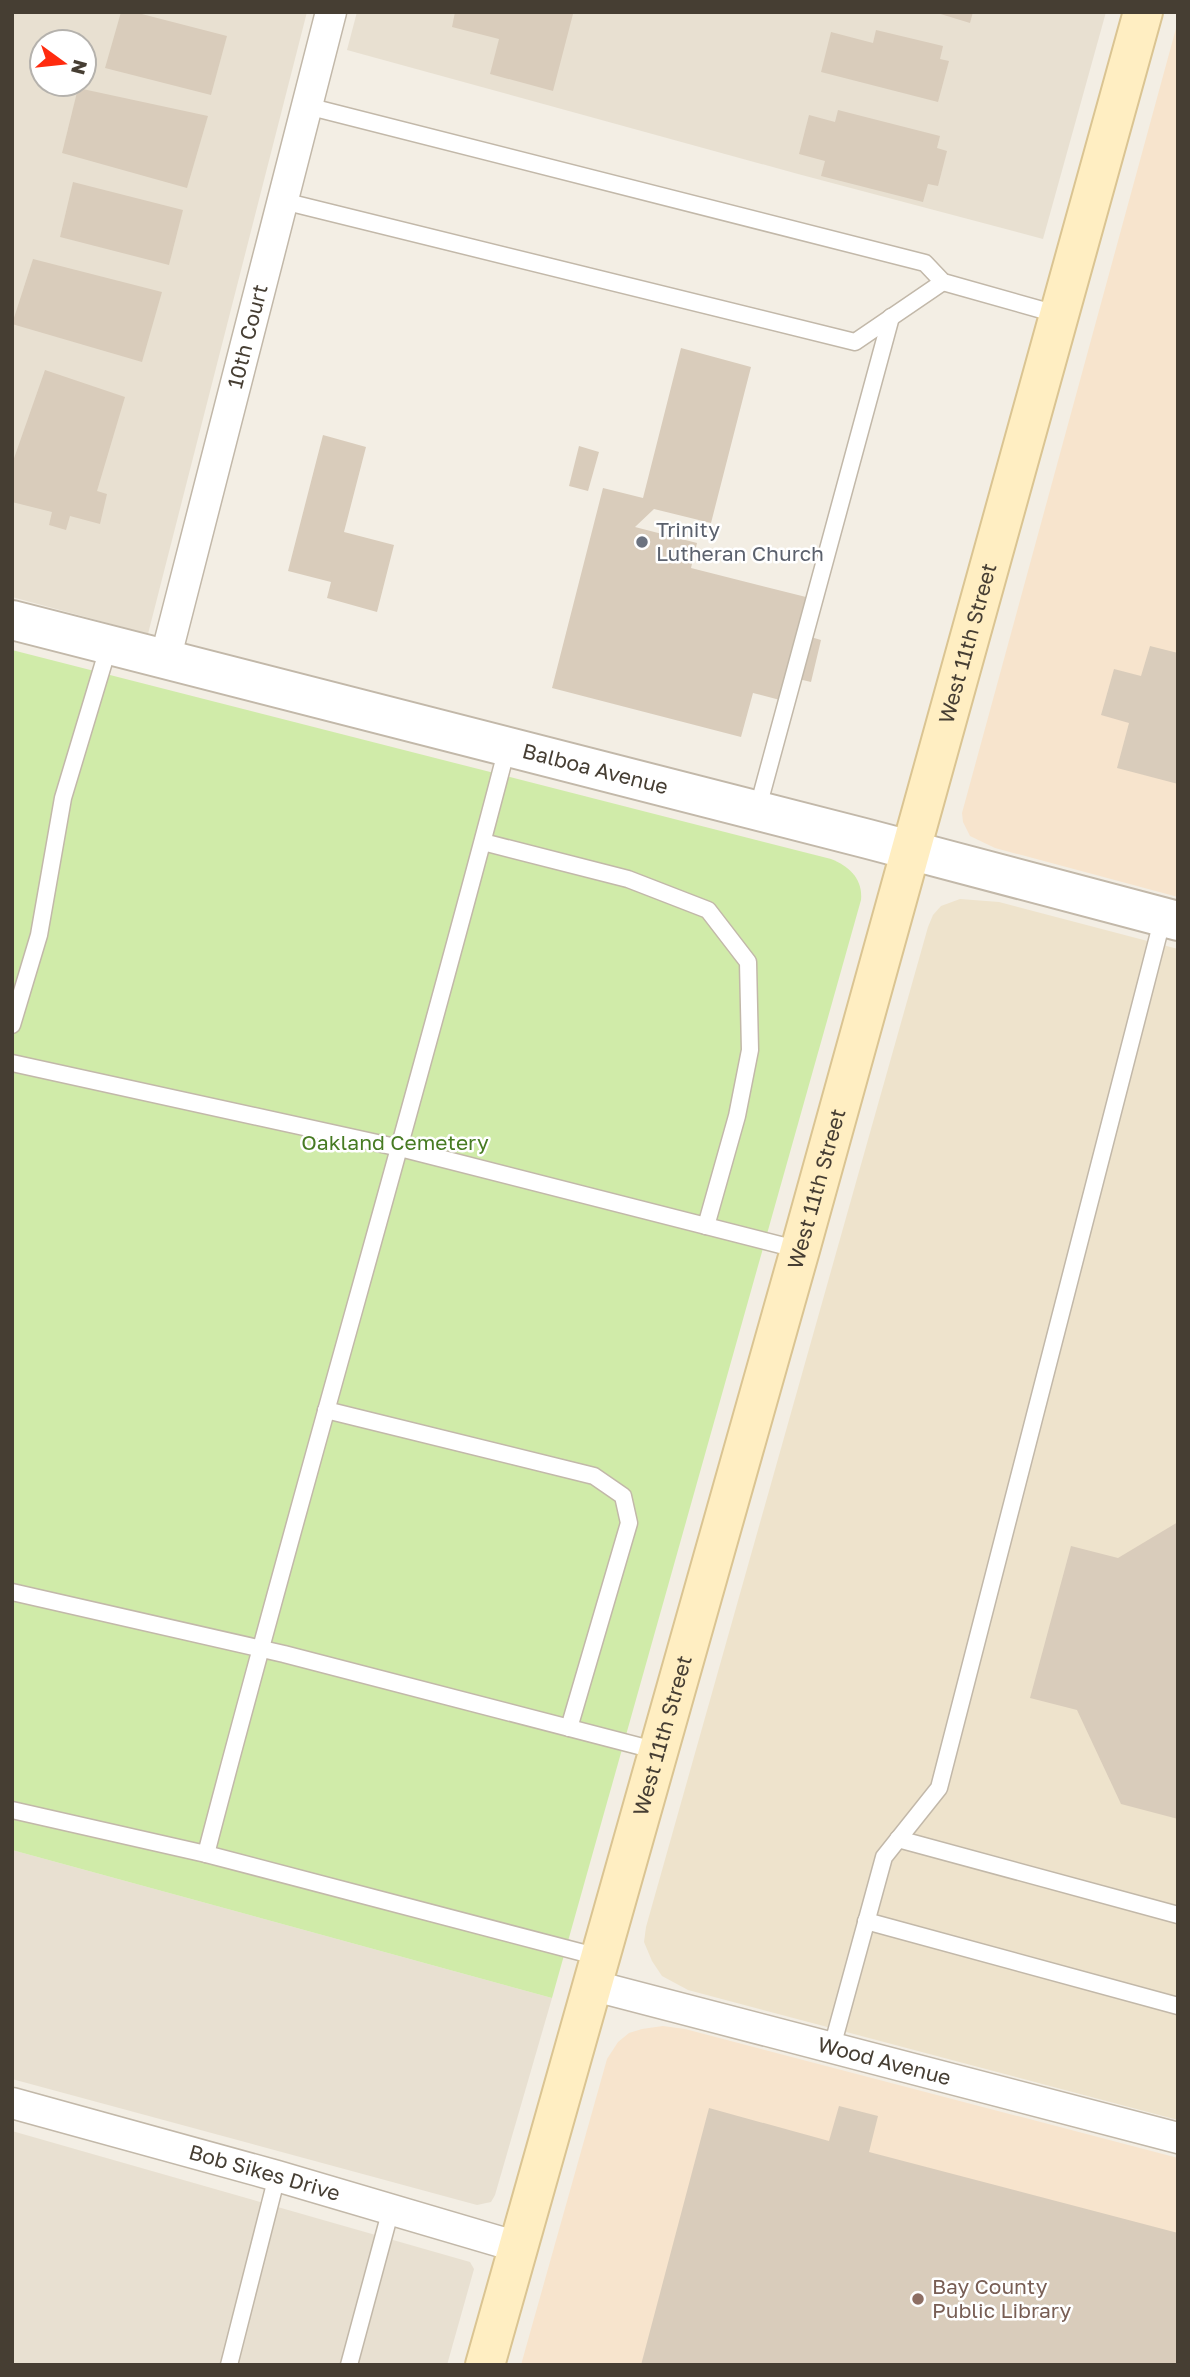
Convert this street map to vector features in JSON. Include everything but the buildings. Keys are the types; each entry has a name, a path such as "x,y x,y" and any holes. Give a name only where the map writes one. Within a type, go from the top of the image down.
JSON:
{"main road":[{"name":"West 11th Street","path":"485,2365 800,1250 1143,12"}],"street":[{"name":"10th Court","path":"165,660 331,12"},
{"name":"Balboa Avenue","path":"12,620 1170,919"},
{"name":"Wood Avenue","path":"595,1971 831,2047 1178,2138"},
{"name":"Bob Sikes Drive","path":"12,2103 518,2246"}],"lane":[{"path":"307,106 925,263 943,282 1060,315"},
{"path":"283,201 855,342 943,282"},
{"path":"757,811 891,317"},
{"path":"12,1026 39,935 63,798 108,645"},
{"path":"206,1854 260,1648 400,1148 508,748"},
{"path":"483,842 628,880 708,910 748,962 750,1050 737,1116 706,1226"},
{"path":"831,2047 884,1857 939,1788 1170,919"},
{"path":"12,1063 400,1148 800,1250"},
{"path":"326,1410 594,1476 623,1496 629,1523 569,1728"},
{"path":"12,1592 260,1648 658,1751"},
{"path":"12,1810 206,1854 595,1971"},
{"path":"898,1839 1178,1916"},
{"path":"866,1921 1178,2006"},
{"path":"229,2365 277,2176"},
{"path":"349,2365 391,2209"}],"shaded area":[{"path":"12,12 307,12 148,634 12,597"},
{"path":"357,12 1106,12 1043,239 347,50"},
{"path":"1178,21 1178,897 995,848 970,836 962,813"},
{"path":"960,899 999,902 1178,949 1178,2120 688,1990 662,1976 644,1942 646,1927 928,927 941,906"},
{"path":"12,1850 552,1998 491,2202 477,2205 12,2079"},
{"path":"663,2026 685,2029 1178,2158 1178,2365 521,2365 607,2059 618,2042 629,2033"},
{"path":"12,2131 470,2262 474,2269 447,2365 12,2365"}],"green space":[{"name":"Oakland Cemetery","path":"12,650 831,859 854,874 860,886 861,900 552,1998 12,1850"}],"place":[{"name":"Trinity Lutheran Church","path":"642,542"},
{"name":"Bay County Public Library","path":"918,2299"}]}
